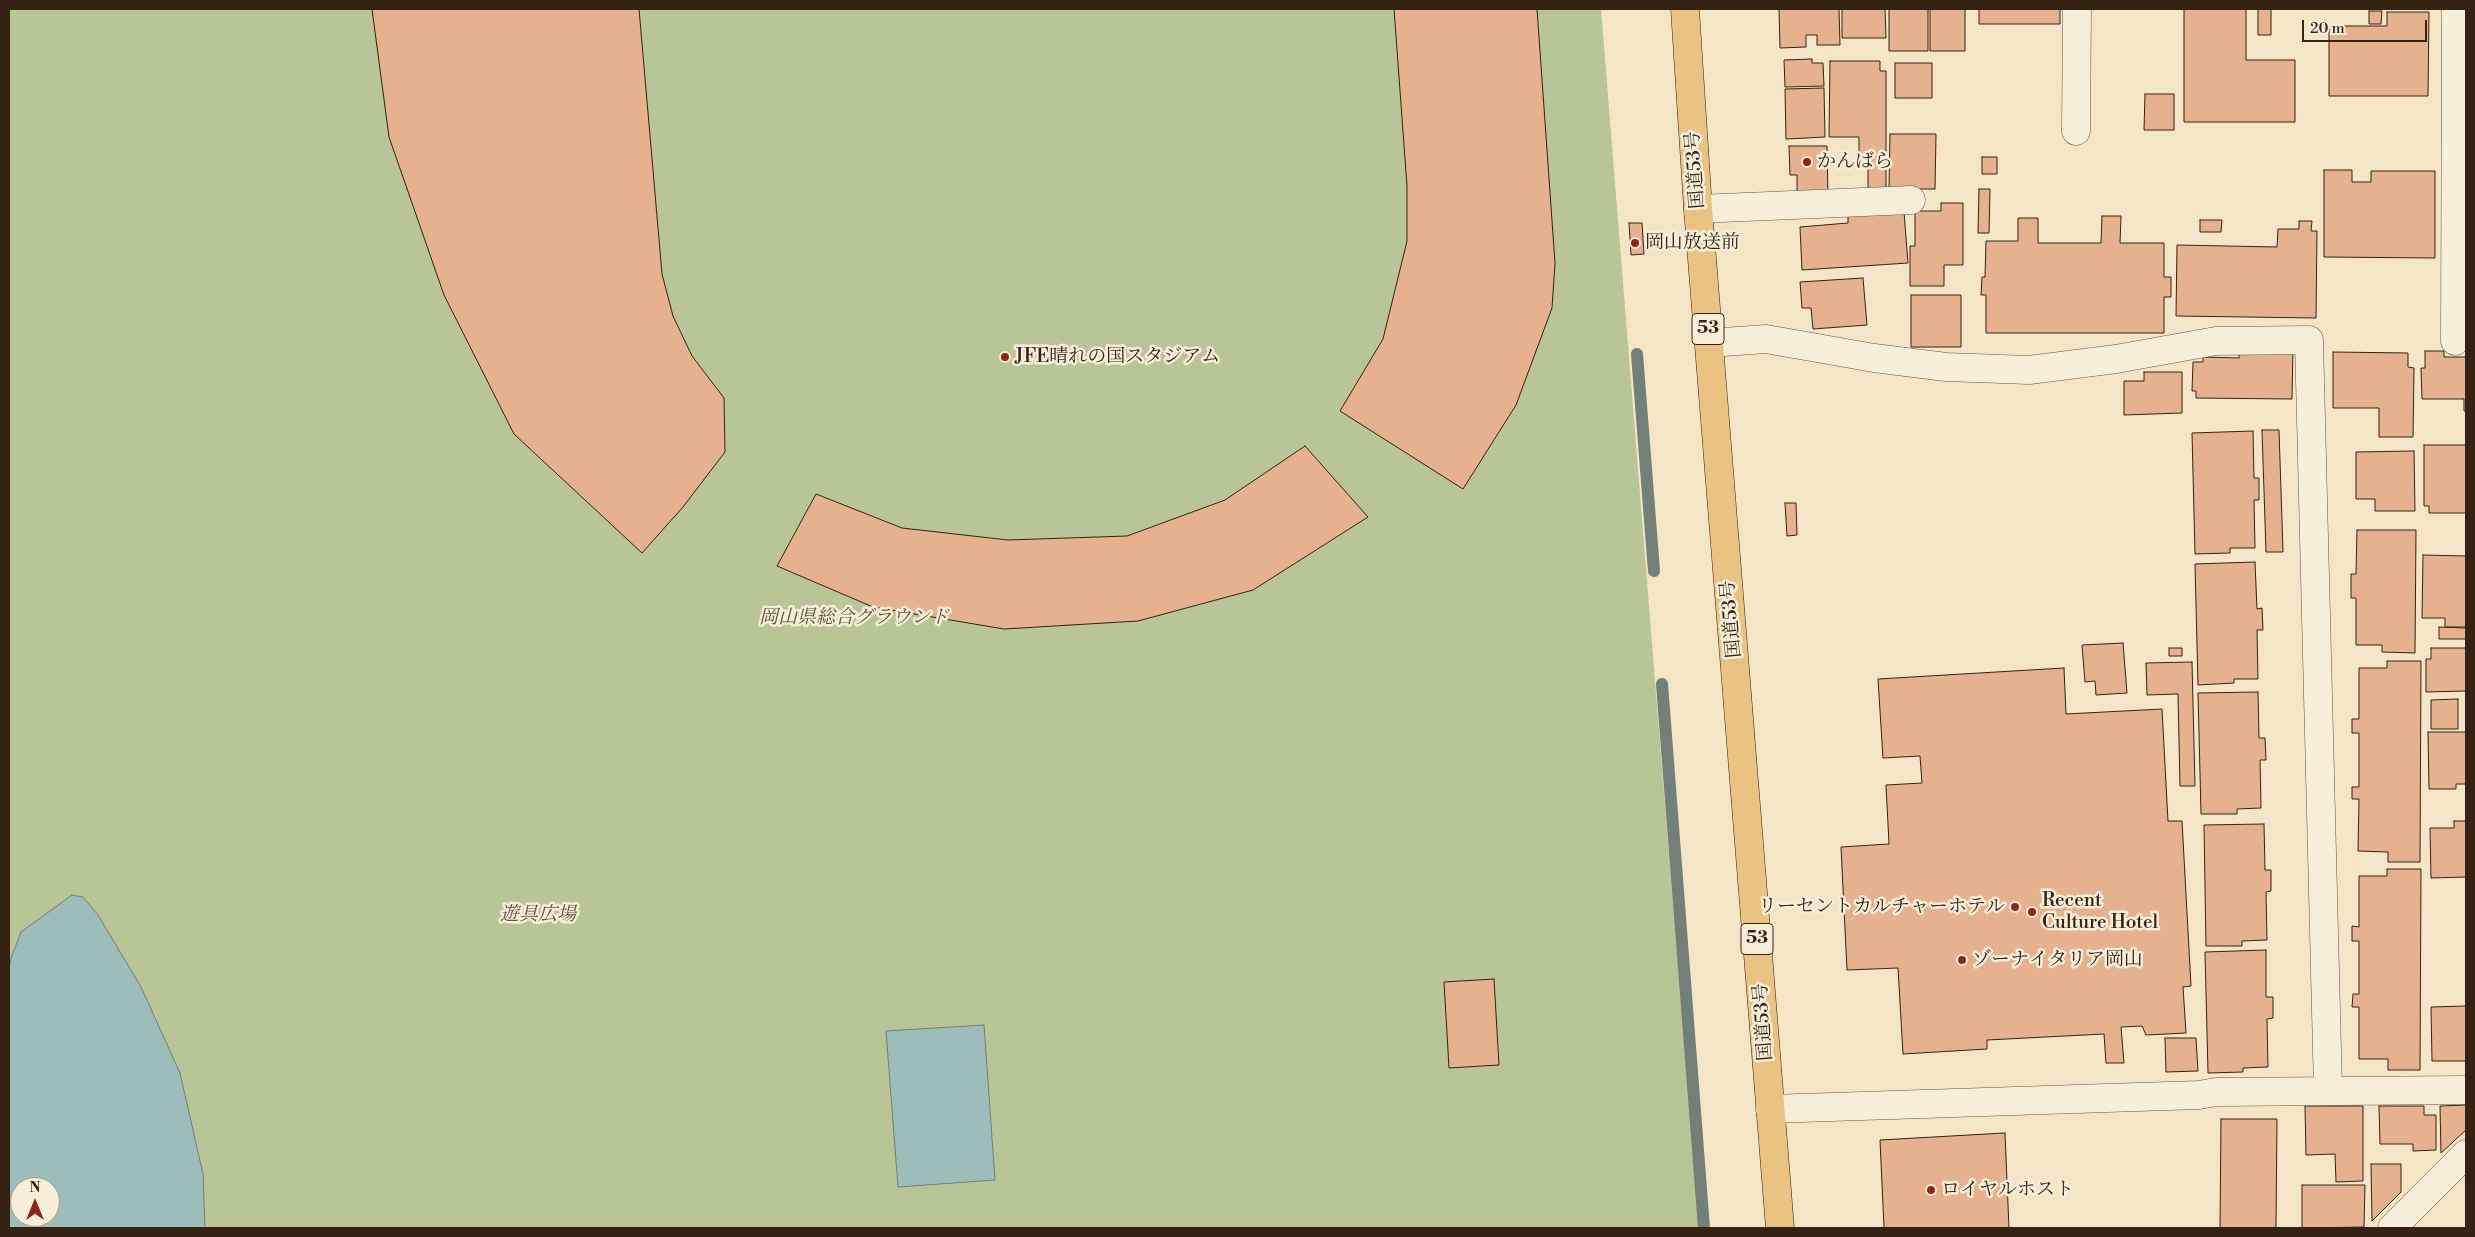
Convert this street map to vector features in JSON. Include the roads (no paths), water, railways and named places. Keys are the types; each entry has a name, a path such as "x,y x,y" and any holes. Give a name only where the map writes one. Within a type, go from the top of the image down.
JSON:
{"highway":[{"name":"国道53号","path":"1685,9 1698,209 1780,1228"}],"street":[{"path":"2076,131 2077,9"},
{"path":"2455,341 2456,9"},
{"path":"1698,209 1911,200"},
{"path":"1709,343 1766,339 1874,358 1946,367 2029,370 2116,359 2216,341 2309,340 2328,1090"},
{"path":"1770,1109 2328,1090 2466,1090"},
{"path":"2392,1228 2466,1154"}],"water":[{"path":"72,895 83,897 98,915 141,987 180,1073 203,1174 205,1228 9,1228 9,969 21,932"},
{"path":"984,1025 995,1180 898,1187 886,1031"}],"waterway":[{"path":"1637,354 1654,571"},
{"path":"1662,684 1704,1228"}],"place":[{"name":"かんばら","path":"1807,162"},
{"name":"岡山放送前","path":"1635,243"},
{"name":"JFE晴れの国スタジアム","path":"1005,357"},
{"name":"リーセントカルチャーホテル","path":"2015,907"},
{"name":"Recent Culture Hotel","path":"2032,912"},
{"name":"ゾーナイタリア岡山","path":"1962,960"},
{"name":"ロイヤルホスト","path":"1931,1190"}],"park label":[{"name":"岡山県総合グラウンド","path":"854,618"},
{"name":"遊具広場","path":"538,915"}]}
